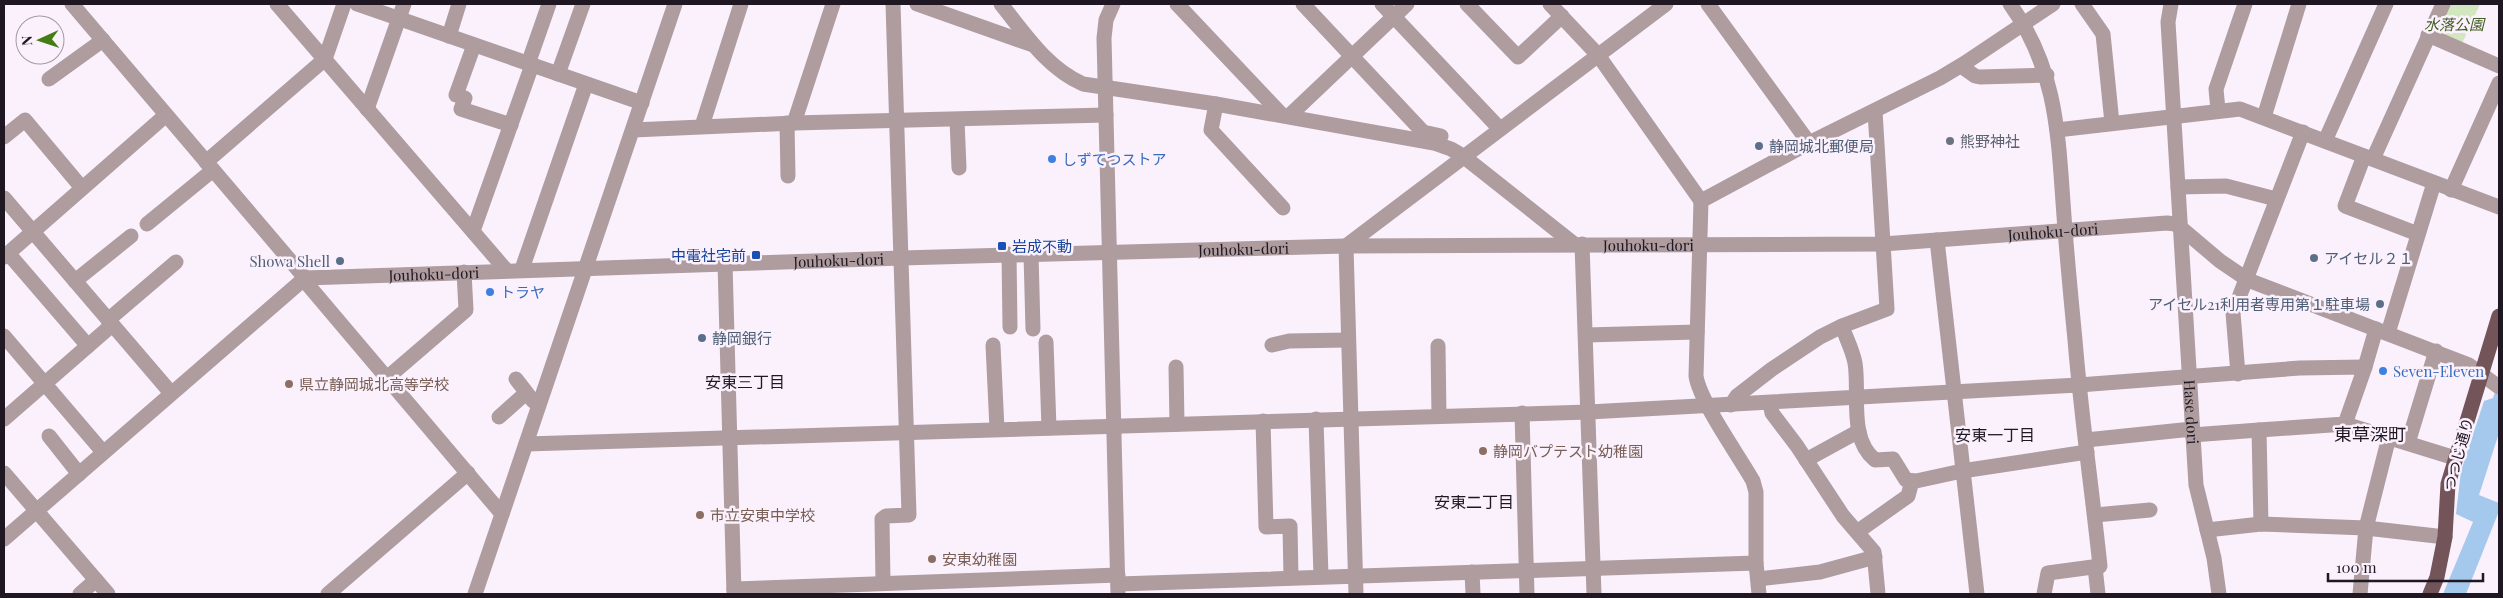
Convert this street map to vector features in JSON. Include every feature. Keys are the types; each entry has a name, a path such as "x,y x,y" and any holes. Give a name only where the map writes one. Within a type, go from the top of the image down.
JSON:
{"main road":[{"name":"つつじ通り","path":"2430,594 2438,577 2445,537 2446,499 2455,458 2490,379 2499,316"}],"street":[{"path":"72,4 502,514"},
{"path":"277,4 506,270"},
{"path":"147,224 325,59 344,4"},
{"path":"357,4 642,103"},
{"path":"368,109 404,4"},
{"path":"449,36 459,4"},
{"path":"473,231 511,125 549,4"},
{"path":"558,74 583,4"},
{"path":"476,594 675,4"},
{"path":"702,126 740,4"},
{"path":"788,176 790,123 834,4"},
{"path":"883,583 882,519 886,516 909,515 894,4"},
{"path":"917,4 1035,46"},
{"path":"1001,4 1035,46 1068,77 1083,84 1216,104 1434,143 1465,154"},
{"path":"1113,4 1106,20 1104,38 1118,584"},
{"path":"1177,4 1285,116"},
{"path":"1303,4 1423,132 1455,142 1465,154 1578,244 1586,335 1594,594"},
{"path":"1382,4 1500,129"},
{"path":"1285,116 1407,4"},
{"path":"1467,4 1518,57 1562,16"},
{"path":"1550,4 1598,55 1702,201 1699,243 1697,385 1754,481 1756,492 1756,563 1759,594"},
{"path":"1356,594 1346,246 1465,154 1666,4"},
{"path":"1708,4 1808,143"},
{"path":"2010,4 2024,24 2047,75 2057,130 2079,385 2100,566 2048,573 2044,594"},
{"path":"1702,201 1808,143 1875,111 1960,66 2053,4"},
{"path":"2082,4 2103,34 2112,123"},
{"path":"2218,110 2216,89 2245,4"},
{"path":"2264,117 2299,4"},
{"path":"2325,141 2386,4"},
{"path":"2418,234 2345,206 2443,4"},
{"name":"Hase dori","path":"2170,5 2168,22 2196,485 2219,594"},
{"path":"2428,35 2499,66"},
{"path":"49,79 102,40"},
{"path":"474,45 456,95 465,98 461,109 511,125"},
{"path":"1960,66 1975,76 1980,77 2047,75"},
{"path":"2451,190 2499,83"},
{"path":"522,269 586,84"},
{"path":"1216,104 1212,130 1283,208"},
{"path":"2057,130 2218,110 2240,109 2451,190 2499,206"},
{"path":"1731,405 1738,396 1772,369 1820,337 1842,326 1887,309 1875,111"},
{"path":"88,346 6,255 166,115"},
{"path":"633,130 790,123 1106,115"},
{"path":"4,137 25,120 82,188"},
{"path":"957,120 959,168"},
{"path":"2238,374 2233,313 2248,280 2276,199 2303,132"},
{"path":"2346,424 2365,367 2382,331 2418,234 2434,183"},
{"path":"2178,187 2226,186 2276,199"},
{"path":"4,198 171,393"},
{"name":"Jouhoku-dori","path":"304,278 522,269 1009,254 1346,246 1699,243 1883,244 2167,223 2175,224 2181,228"},
{"path":"2181,228 2220,261 2248,280 2436,351 2490,379"},
{"path":"75,281 131,236"},
{"path":"1937,240 1977,594"},
{"path":"1009,254 1010,327"},
{"path":"1031,254 1033,329"},
{"path":"4,419 88,346 110,322 176,262"},
{"path":"725,263 728,438 734,592 828,590 883,583 1118,584 1756,563"},
{"path":"387,378 466,310 464,272"},
{"path":"4,538 304,278"},
{"path":"1842,326 1855,363 1859,430 1867,454 1875,460 1893,459 1902,475 1912,481 2087,446 2192,432 2346,424 2455,458"},
{"path":"1586,335 1697,332"},
{"path":"5,339 103,452"},
{"path":"1272,344 1288,341 1348,340"},
{"path":"1046,342 1049,428"},
{"path":"993,345 997,429"},
{"path":"1438,346 1439,416"},
{"path":"2408,443 2436,351"},
{"path":"1176,367 1177,424"},
{"path":"526,444 906,431 1589,412 2079,385 2300,368 2365,367"},
{"path":"516,380 538,408"},
{"path":"498,417 526,393"},
{"path":"1770,403 1772,413 1843,516 1874,552 1878,594"},
{"path":"1522,414 1527,594"},
{"path":"1316,420 1321,576"},
{"path":"1263,421 1266,527 1290,526 1291,577"},
{"path":"1806,460 1859,430"},
{"path":"2259,430 2261,524"},
{"path":"49,436 79,474"},
{"path":"2360,594 2366,528 2389,437"},
{"path":"4,473 108,594"},
{"path":"338,591 468,473"},
{"path":"1857,532 1908,496 1912,481"},
{"path":"2095,515 2150,510"},
{"path":"2207,530 2261,524 2366,528 2445,537"},
{"path":"1758,579 1820,572 1875,557"},
{"path":"2095,566 2098,594"},
{"path":"1472,572 1473,594"},
{"path":"80,594 96,580"}],"green space":[{"name":"水落公園","path":"2446,4 2480,4 2461,46 2436,34"}],"water":[{"path":"2499,380 2499,433 2479,495 2499,503 2499,511 2466,594 2443,594 2473,522 2456,514 2461,471 2484,401 2493,398"}],"place":[{"name":"熊野神社","path":"1950,141"},
{"name":"静岡城北郵便局","path":"1759,146"},
{"name":"しずてつストア","path":"1052,159"},
{"name":"岩成不動","path":"1002,246"},
{"name":"中電社宅前","path":"756,255"},
{"name":"アイセル２１","path":"2314,258"},
{"name":"Showa Shell","path":"340,261"},
{"name":"トラヤ","path":"490,292"},
{"name":"アイセル21利用者専用第１駐車場","path":"2380,304"},
{"name":"静岡銀行","path":"702,338"},
{"name":"Seven-Eleven","path":"2383,371"},
{"name":"県立静岡城北高等学校","path":"289,384"},
{"name":"静岡バプテスト幼稚園","path":"1483,451"},
{"name":"市立安東中学校","path":"700,515"},
{"name":"安東幼稚園","path":"932,559"}],"district":[{"name":"安東三丁目","path":"745,381"},
{"name":"安東一丁目","path":"1995,434"},
{"name":"東草深町","path":"2370,434"},
{"name":"安東二丁目","path":"1474,501"}]}
